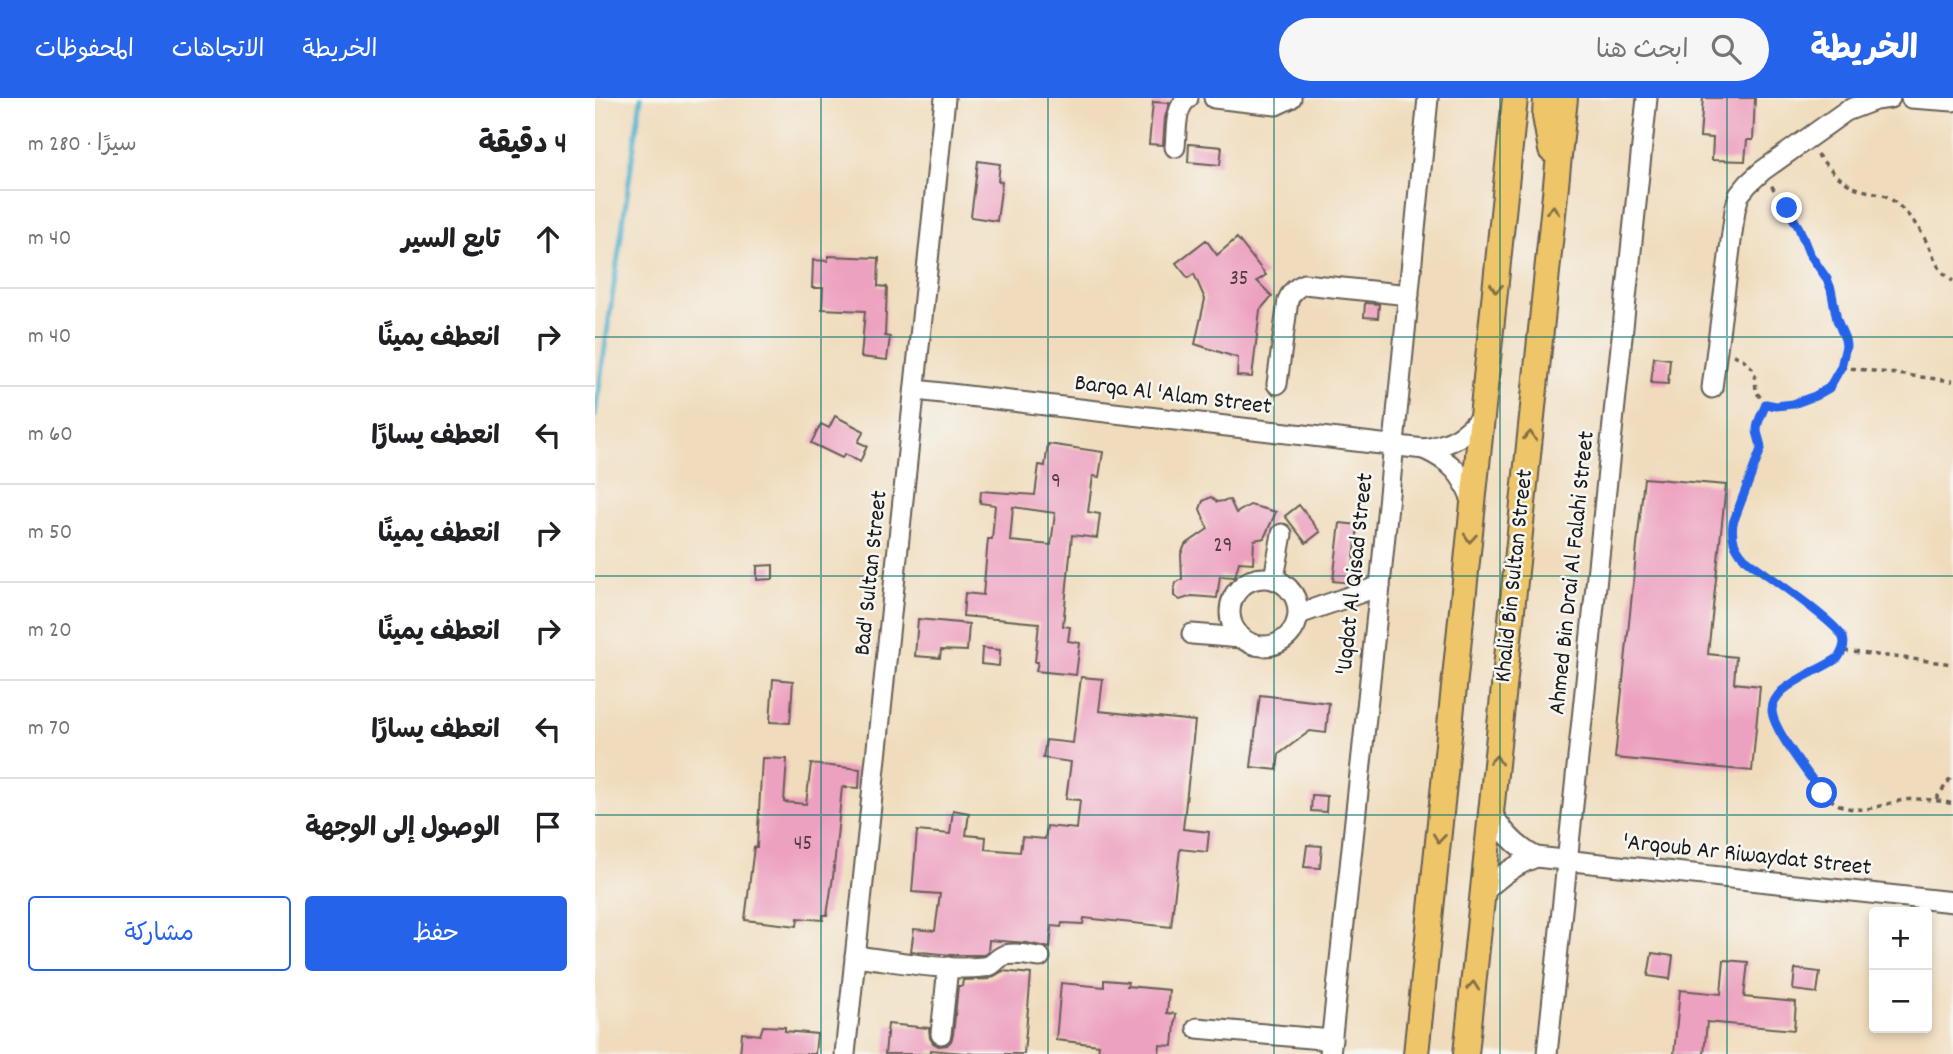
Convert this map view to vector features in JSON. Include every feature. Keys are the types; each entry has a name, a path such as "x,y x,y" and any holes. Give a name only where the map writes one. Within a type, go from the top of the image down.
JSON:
{"main road":[{"name":"Khalid Bin Sultan Street","path":"1416,1054 1515,98"},
{"path":"1546,98 1547,134 1558,167"},
{"name":"Khalid Bin Sultan Street","path":"1466,1054 1565,98"},
{"path":"1426,957 1434,999 1433,1054"}],"street":[{"name":"Bad' Sultan Street","path":"845,1054 945,98"},
{"path":"1175,147 1179,110 1188,98"},
{"path":"1215,98 1276,105 1291,98"},
{"name":"'Uqdat Al Qisad Street","path":"1331,1047 1428,98"},
{"name":"Ahmed Bin Drai Al Falahi Street","path":"1547,1054 1647,98"},
{"path":"1712,388 1739,195 1762,172 1846,111 1875,100 1890,98"},
{"path":"1912,98 1953,101"},
{"path":"1277,384 1288,300 1296,288 1304,284 1409,295"},
{"name":"Barqa Al 'Alam Street","path":"916,390 1425,450 1441,457 1456,470 1467,485 1473,503"},
{"name":"Barqa Al 'Alam Street","path":"1425,450 1458,439 1472,428 1483,414"},
{"path":"1274,578 1282,534"},
{"path":"1192,634 1241,638 1255,645 1270,646 1285,640 1295,629 1299,614 1297,598 1288,586 1274,578 1259,577 1245,583 1234,595 1230,610 1232,625 1241,638"},
{"path":"1299,614 1380,586"},
{"name":"'Arqoub Ar Riwaydat Street","path":"1490,809 1513,842 1536,857 1953,902"},
{"path":"1482,894 1501,875 1536,857"},
{"path":"855,956 948,967 990,966 1008,954 1040,957"},
{"path":"941,1034 948,967"},
{"path":"1197,1028 1331,1047"}],"path":[{"path":"1805,141 1827,167 1843,180 1857,188 1890,198 1919,228 1940,271 1953,281"},
{"path":"1716,354 1742,358 1752,368 1756,391 1766,404 1776,406 1793,404 1829,388 1841,367 1845,339 1837,320 1827,279 1809,253 1799,228 1762,172"},
{"path":"1841,367 1953,381"},
{"path":"1766,404 1758,422 1761,449 1733,523 1735,547 1744,558 1837,629 1844,639 1843,651 1838,658 1780,693 1773,703 1772,713 1787,743 1822,793 1834,802 1847,808 1867,810 1912,799 1953,804"},
{"path":"1843,651 1953,664"},
{"path":"1936,800 1953,775"}],"building":[{"path":"1703,98 1755,98 1753,140 1747,140 1745,161 1712,160 1713,138 1700,137"},
{"path":"1153,102 1169,103 1163,145 1149,144"},
{"path":"1189,144 1222,147 1220,165 1188,162"},
{"path":"978,161 1000,164 998,181 1002,182 997,221 971,217"},
{"path":"1237,238 1266,275 1257,281 1272,296 1260,310 1252,377 1237,376 1238,358 1195,344 1205,299 1194,274 1188,278 1176,263 1206,240 1217,255"},
{"path":"828,256 879,258 878,286 887,287 885,336 890,337 887,360 861,357 865,311 822,309 823,288 812,288 813,260 828,261"},
{"path":"1365,303 1379,304 1378,318 1364,317"},
{"path":"1654,357 1670,359 1668,384 1651,383"},
{"path":"835,416 864,431 858,442 867,446 860,462 845,454 842,458 811,443 821,424 829,428"},
{"path":"1048,444 1103,452 1099,477 1093,476 1088,512 1100,514 1097,538 1072,535 1063,626 1070,627 1068,641 1080,643 1076,675 1036,671 1039,623 963,616 965,593 983,595 988,539 992,539 995,505 980,503 981,491 1035,495 1039,465 1045,466","holes":["1013,507 1055,513 1051,545 1010,541"]},
{"path":"1644,478 1726,485 1708,654 1736,657 1734,683 1760,686 1752,771 1615,758"},
{"path":"1211,497 1217,502 1230,500 1236,513 1250,505 1276,512 1264,538 1254,540 1253,563 1239,562 1235,577 1220,576 1217,598 1192,596 1180,600 1174,596 1174,590 1176,583 1182,579 1181,554 1185,545 1208,529 1200,509 1203,501"},
{"path":"1299,505 1320,532 1306,543 1285,516"},
{"path":"1340,523 1358,525 1351,583 1333,581"},
{"path":"773,565 773,579 757,580 757,566"},
{"path":"918,619 969,624 967,651 941,650 940,658 915,656"},
{"path":"982,648 1000,650 999,666 981,664"},
{"path":"1081,677 1103,679 1099,711 1195,721 1183,829 1209,832 1207,852 1180,849 1171,927 1084,918 1083,924 1062,923 1061,927 1052,926 1050,948 989,940 988,952 984,955 911,951 914,929 935,931 940,894 912,892 917,831 950,834 953,810 969,813 966,835 986,837 985,849 1020,852 1022,837 1045,839 1047,826 1077,829 1080,800 1066,799 1071,762 1043,758 1046,740 1073,743"},
{"path":"773,679 793,681 790,723 770,722"},
{"path":"1260,695 1329,703 1326,733 1310,731 1279,754 1277,770 1251,767"},
{"path":"762,758 787,759 784,802 806,804 811,764 860,769 859,788 842,787 833,877 827,915 823,915 823,920 798,918 797,926 745,920 754,847 757,847"},
{"path":"1312,795 1327,796 1326,812 1311,811"},
{"path":"1307,845 1322,846 1320,868 1304,867"},
{"path":"1652,953 1673,956 1670,979 1648,976"},
{"path":"1724,960 1748,962 1744,997 1796,1002 1794,1030 1707,1022 1704,1054 1674,1054 1680,990 1721,994"},
{"path":"1795,969 1820,972 1817,993 1793,990"},
{"path":"1003,971 1031,974 1024,1054 931,1050 930,1054 885,1054 888,1024 929,1028 933,1043 939,1046 947,1045 953,1035 958,986 962,986 963,980 989,979"},
{"path":"1104,980 1128,982 1127,986 1169,990 1167,1013 1176,1014 1173,1046 1160,1045 1159,1054 1098,1054 1099,1045 1056,1040 1061,983 1104,987"},
{"path":"763,1026 785,1027 785,1031 817,1034 815,1054 740,1054 742,1033 760,1035"}],"waterway":[{"path":"595,416 641,98"}],"route":[{"path":"1787,208 1809,253 1827,279 1846,346 1841,367 1829,388 1793,404 1766,404 1758,422 1761,449 1758,461 1733,523 1732,536 1735,547 1744,558 1824,618 1844,639 1843,651 1838,658 1791,684 1773,703 1772,713 1778,728 1822,793"}]}
